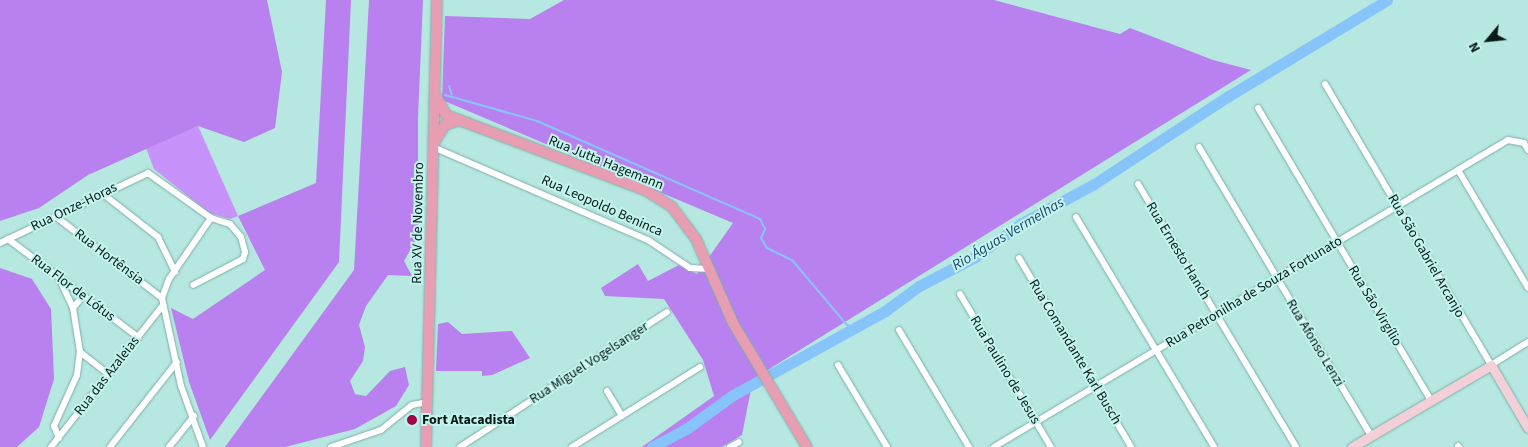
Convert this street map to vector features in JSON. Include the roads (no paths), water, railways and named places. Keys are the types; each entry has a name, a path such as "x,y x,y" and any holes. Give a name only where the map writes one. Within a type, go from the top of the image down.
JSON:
{"main road":[{"name":"Rua XV de Novembro","path":"426,447 437,0"},
{"name":"Rua Jutta Hagemann","path":"435,94 442,110 461,120 656,196 685,221 709,269"},
{"path":"433,147 442,127 461,120"},
{"path":"709,269 730,316 760,370 807,447"}],"street":[{"name":"Rua São Gabriel Arcanjo","path":"1325,84 1528,428"},
{"name":"Rua São Virgílio","path":"1258,108 1431,400"},
{"name":"Rua Petronilha de Souza Fortunato","path":"994,447 1508,140 1516,139 1524,143 1528,150"},
{"name":"Rua Afonso Lenzi","path":"1199,146 1370,436"},
{"name":"Rua Leopoldo Beninca","path":"433,147 648,240 690,268 709,269"},
{"path":"1458,170 1528,288"},
{"name":"Rua Onze-Horas","path":"0,243 148,173 211,218"},
{"name":"Rua Ernesto Hanch","path":"1138,184 1296,447"},
{"path":"102,194 158,237 175,272"},
{"name":"Rua Hortênsia","path":"55,216 162,302"},
{"path":"1076,216 1214,447"},
{"path":"193,285 240,261 245,256 237,230 224,221 211,218"},
{"name":"Rua das Azaleias","path":"52,447 138,337 162,302 175,272 211,218"},
{"name":"Rua Flor de Lótus","path":"8,239 138,337"},
{"name":"Rua Comandante Karl Busch","path":"1019,258 1131,447"},
{"path":"59,278 73,308 80,352 77,374 54,426 59,438"},
{"name":"Rua Paulino de Jesus","path":"960,294 1051,447"},
{"path":"73,308 83,296"},
{"path":"162,302 182,386 204,447"},
{"name":"Rua Miguel Vogelsanger","path":"460,447 667,312"},
{"path":"899,330 969,447"},
{"path":"1352,447 1528,342"},
{"path":"80,352 108,374"},
{"path":"110,447 177,362"},
{"path":"838,366 887,447"},
{"path":"572,447 700,367"},
{"path":"607,391 622,416"},
{"path":"331,447 373,434 412,405 427,402"},
{"path":"179,447 171,444 194,416"},
{"path":"730,447 739,442"}],"waterway":[{"name":"Rio Águas Vermelhas","path":"652,447 686,429 733,395 885,311 919,286 975,257 1020,224 1094,184 1227,97 1387,0"},
{"path":"449,86 452,95"},
{"path":"445,95 537,121 760,219 765,229 761,238 767,248 792,260 847,325 854,327"}],"place":[{"name":"Fort Atacadista","path":"412,420"}]}
